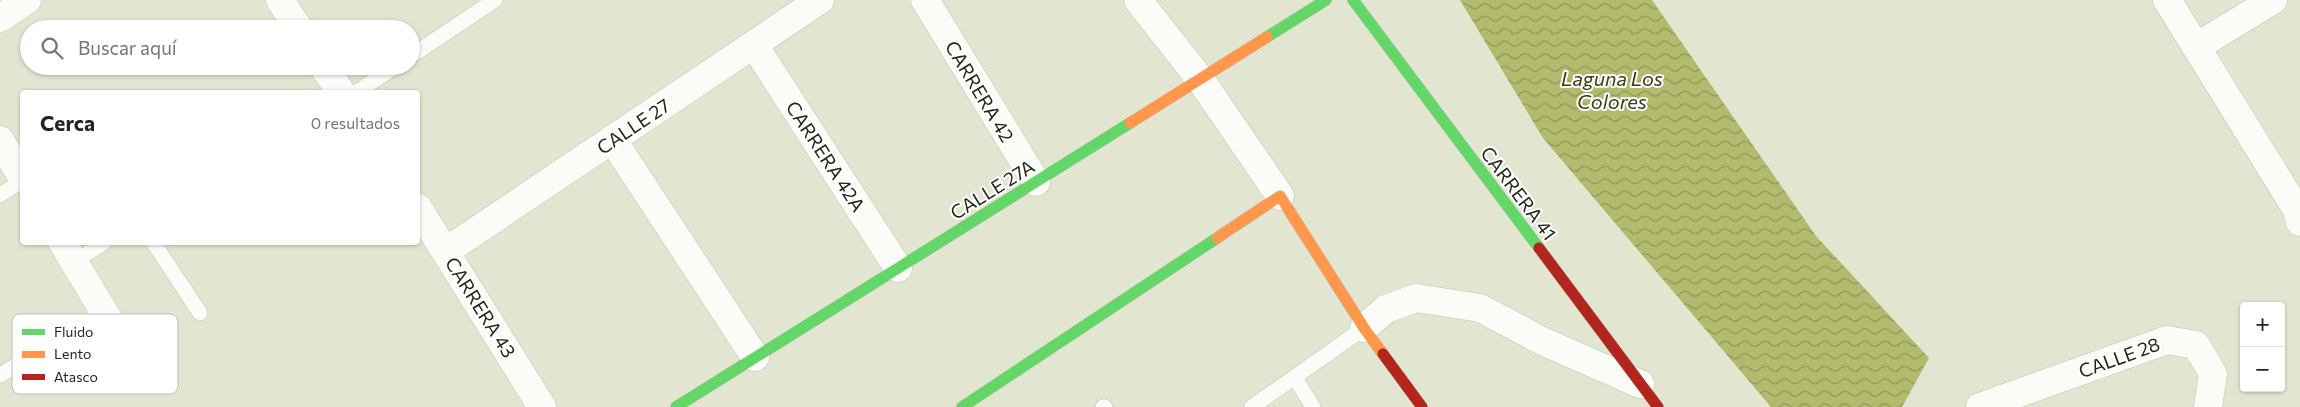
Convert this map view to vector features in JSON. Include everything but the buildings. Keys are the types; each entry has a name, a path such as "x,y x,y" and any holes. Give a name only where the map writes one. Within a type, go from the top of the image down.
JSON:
{"street":[{"path":"0,18 27,0"},
{"path":"280,0 293,20"},
{"name":"CALLE 27","path":"446,251 820,0"},
{"name":"CARRERA 42","path":"925,0 1036,182"},
{"path":"1138,0 1200,79 1280,196 1364,328 1422,407"},
{"name":"CALLE 27A","path":"676,407 1326,0"},
{"name":"CARRERA 41","path":"1353,0 1658,407"},
{"path":"2167,0 2299,214"},
{"path":"2196,47 2273,0"},
{"name":"CARRERA 42A","path":"754,44 898,268"},
{"path":"329,75 340,90"},
{"path":"612,139 755,357"},
{"path":"0,140 20,175"},
{"path":"962,407 1280,196"},
{"name":"CARRERA 43","path":"420,211 542,407"},
{"path":"68,252 106,314"},
{"path":"1364,328 1386,310 1416,298 1480,308 1542,341 1640,384"},
{"name":"CALLE 28","path":"1980,407 2167,340 2196,346 2213,374 2208,407"}],"lane":[{"path":"420,50 495,0"},
{"path":"360,90 382,75"},
{"path":"0,195 20,180"},
{"path":"68,252 94,245"},
{"path":"155,245 200,313"},
{"path":"99,314 104,311"},
{"path":"1252,407 1364,328"},
{"path":"0,375 12,368"},
{"path":"1295,378 1313,407"}],"water":[{"name":"Laguna Los Colores","path":"1460,0 1652,0 1816,236 1929,358 1902,407 1771,407 1543,138"}],"traffic: fast":[{"path":"1267,37 1326,0"},
{"path":"1353,0 1539,248"},
{"path":"676,407 1130,123"},
{"path":"962,407 1217,238"}],"traffic: slow":[{"path":"1130,123 1267,37"},
{"path":"1217,238 1280,196 1364,328 1383,354"}],"traffic: jam":[{"path":"1539,248 1658,407"},
{"path":"1383,354 1422,407"}]}
